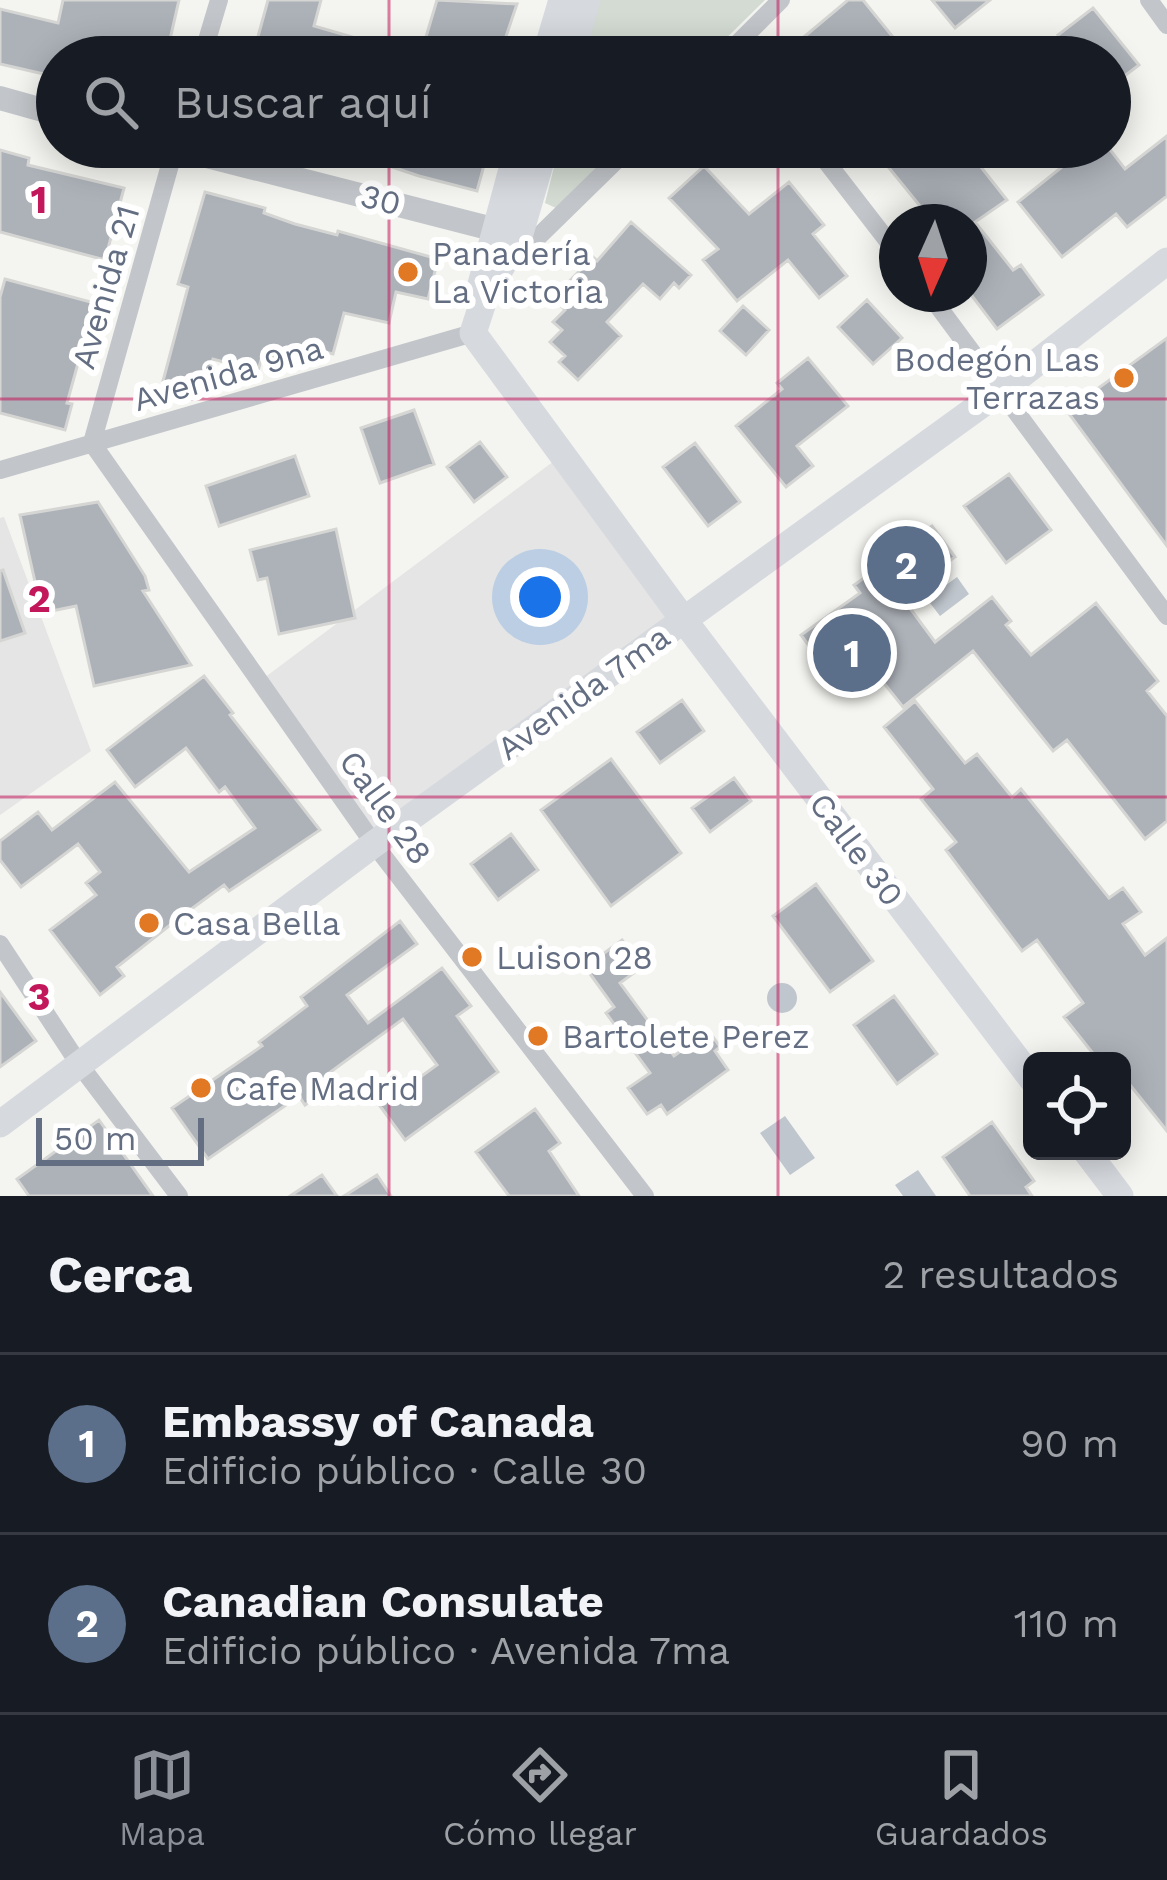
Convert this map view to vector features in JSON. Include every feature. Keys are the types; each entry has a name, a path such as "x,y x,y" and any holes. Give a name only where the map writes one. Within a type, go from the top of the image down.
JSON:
{"main road":[{"path":"551,36 562,0"},
{"path":"576,36 587,0"},
{"path":"507,232 515,168"},
{"path":"536,168 507,232 473,333 683,619"},
{"name":"Avenida 7ma","path":"0,1124 374,844 1003,389 1167,261"},
{"name":"Calle 30","path":"683,619 1023,1067"},
{"path":"1093,1160 1120,1196"}],"street":[{"path":"208,36 219,0"},
{"path":"750,36 781,0"},
{"path":"1149,0 1167,25"},
{"path":"0,98 36,108"},
{"name":"Avenida 21","path":"92,443 168,168"},
{"name":"30","path":"256,168 507,232"},
{"path":"507,232 537,238 609,168"},
{"path":"831,168 879,230"},
{"path":"943,312 1167,616"},
{"name":"Avenida 9na","path":"0,470 473,333"},
{"name":"Calle 28","path":"92,443 374,844 645,1196"},
{"path":"0,944 80,1064 179,1196"}],"shaded area":[{"path":"598,0 765,0 728,36 587,36"},
{"path":"554,168 597,168 556,208 545,203"},
{"path":"562,455 683,619 374,844 260,681"},
{"path":"4,517 91,751 0,815 0,518"},
{"path":"957,577 969,594 940,616 927,599"},
{"path":"782,983 793,987 797,998 793,1009 782,1013 771,1009 767,998 771,987"},
{"path":"785,1116 815,1158 790,1175 760,1133"},
{"path":"918,1170 936,1196 903,1196 895,1185"}],"building":[{"path":"63,0 179,0 171,36 36,36 36,72 0,64 0,9 58,23"},
{"path":"268,0 321,0 314,26 349,36 258,36"},
{"path":"437,0 517,4 506,36 426,36"},
{"path":"848,0 863,0 892,36 805,36"},
{"path":"932,0 990,0 955,28"},
{"path":"1093,8 1116,36 1059,36"},
{"path":"1167,136 1167,196 1127,227 1116,214 1062,257 1018,202 1061,168 1125,169"},
{"path":"0,150 29,158 28,165 36,168 124,188 105,260 0,232"},
{"path":"395,168 483,168 477,191"},
{"path":"706,168 749,214 789,182 824,225 813,234 847,276 819,298 788,260 737,301 703,260 718,249 669,198"},
{"path":"889,168 982,168 1007,200 987,214 987,204 918,204"},
{"path":"205,192 265,208 264,213 295,224 438,259 428,299 396,292 389,323 344,313 333,354 298,345 294,361 263,353 258,371 213,359 203,392 163,381 188,287 178,284"},
{"path":"631,222 691,275 679,288 674,283 660,299 643,284 607,322 621,336 578,380 559,362 565,356 550,342 562,330 553,322 565,310 553,298 593,257 597,261"},
{"path":"987,237 1013,270 1021,265 1043,295 997,329 984,312"},
{"path":"5,279 102,305 91,347 83,345 67,403 72,404 65,430 0,413 0,297"},
{"path":"867,300 902,338 873,364 838,327"},
{"path":"743,306 769,330 746,355 720,331"},
{"path":"1167,338 1167,546 1067,411"},
{"path":"808,358 848,406 797,446 813,466 786,487 736,426 782,389 777,383"},
{"path":"414,410 434,464 380,483 361,428"},
{"path":"480,442 507,477 474,502 447,467"},
{"path":"695,443 740,502 708,526 663,467"},
{"path":"295,456 309,496 219,526 206,486"},
{"path":"1009,474 1051,530 1006,563 964,506"},
{"path":"98,502 145,576 149,590 143,591 191,665 94,686 76,606 42,613 20,515"},
{"path":"932,526 955,557 901,596 935,642 992,597 1011,621 1006,625 1031,655 1096,603 1158,681 1147,691 1167,716 1167,821 1145,839 1067,740 1053,751 973,651 903,707 875,672 844,694 801,635 860,593 854,585 874,571 866,560 900,535 907,544"},
{"path":"336,529 355,618 279,634 267,578 258,580 250,550"},
{"path":"0,571 25,633 0,641"},
{"path":"204,676 320,830 229,891 224,885 179,918 117,967 124,976 100,995 50,930 96,895 86,883 100,872 78,844 21,887 0,860 0,841 38,812 52,830 115,782 189,872 255,828 225,787 219,792 186,748 135,787 107,750"},
{"path":"682,700 704,731 660,763 637,732"},
{"path":"915,701 965,763 977,754 1012,797 1021,789 1109,898 1123,888 1141,912 1123,924 1145,955 1167,938 1167,1131 1131,1086 1131,1052 1092,1052 1064,1017 1083,1003 1037,940 1022,951 946,850 956,842 921,799 933,789 884,727"},
{"path":"611,759 681,853 611,906 541,810"},
{"path":"734,778 751,801 710,832 692,808"},
{"path":"511,834 538,870 498,900 471,864"},
{"path":"816,884 873,961 830,992 773,916"},
{"path":"400,921 417,944 347,995 368,1023 442,968 471,1006 457,1016 498,1072 405,1140 380,1106 437,1065 403,1019 329,1073 336,1082 305,1105 299,1096 208,1159 172,1108 262,1046 259,1042 307,1006 301,997"},
{"path":"622,940 642,967 620,983 674,1056 709,1031 728,1070 667,1114 661,1105 647,1114 628,1088 650,1073 606,1013 614,1007 585,967"},
{"path":"0,992 36,1041 0,1067"},
{"path":"894,996 937,1054 897,1084 854,1025"},
{"path":"535,1109 560,1143 549,1151 579,1196 509,1196 476,1152"},
{"path":"99,1120 153,1196 29,1196 17,1179"},
{"path":"992,1122 1034,1181 1026,1187 1032,1196 970,1196 943,1157"},
{"path":"322,1175 337,1196 290,1196"},
{"path":"377,1175 391,1196 344,1196"}],"place":[{"name":"Panadería La Victoria","path":"408,272"},
{"name":"Bodegón Las Terrazas","path":"1124,378"},
{"name":"Canadian Consulate","path":"906,565"},
{"name":"Embassy of Canada","path":"852,653"},
{"name":"Casa Bella","path":"149,923"},
{"name":"Luison 28","path":"472,957"},
{"name":"Bartolete Perez","path":"538,1036"},
{"name":"Cafe Madrid","path":"201,1088"}]}
